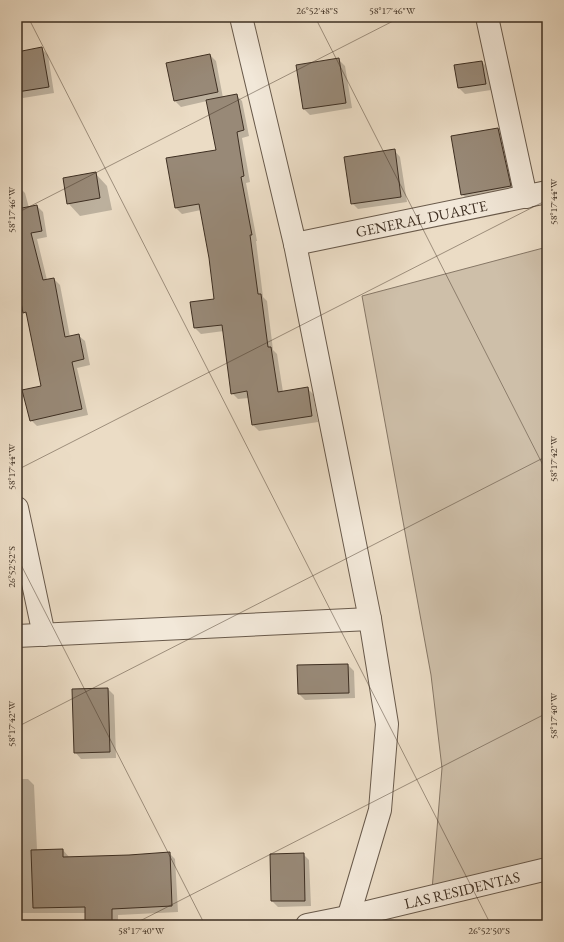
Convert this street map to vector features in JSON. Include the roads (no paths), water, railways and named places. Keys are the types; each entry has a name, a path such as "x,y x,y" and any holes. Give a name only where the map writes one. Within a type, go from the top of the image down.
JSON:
{"street":[{"path":"241,17 295,244 370,619 387,724 380,810 346,921"},
{"path":"487,17 526,197"},
{"name":"GENERAL DUARTE","path":"295,244 547,192"},
{"path":"17,508 44,635"},
{"path":"17,636 370,619"},
{"name":"LAS RESIDENTAS","path":"306,925 346,921 547,869"}]}
